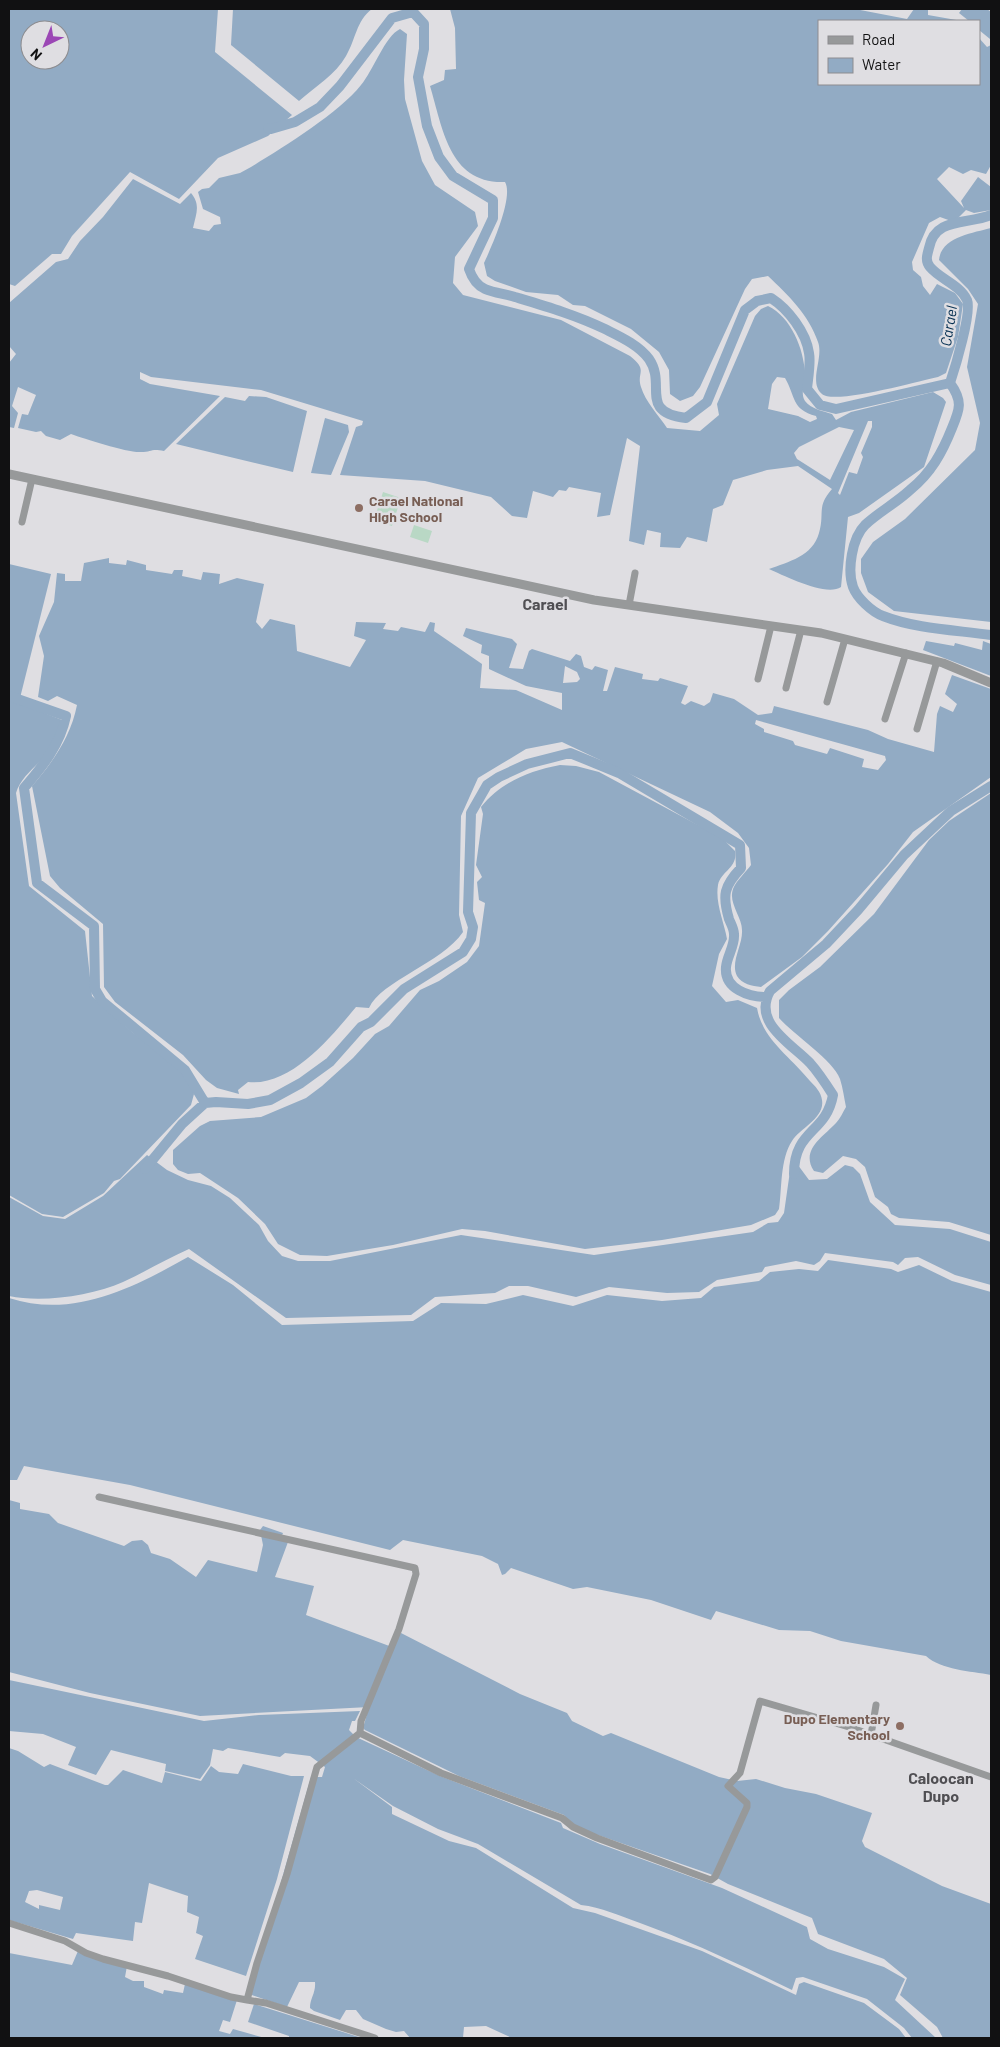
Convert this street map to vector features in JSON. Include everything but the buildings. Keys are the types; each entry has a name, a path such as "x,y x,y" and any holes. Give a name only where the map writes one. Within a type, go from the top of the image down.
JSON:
{"street":[{"path":"9,474 572,595 801,630 845,639 937,661 991,683"},
{"path":"22,522 32,479"},
{"path":"629,605 635,573"},
{"path":"758,679 772,626"},
{"path":"786,688 801,630"},
{"path":"826,702 845,639"},
{"path":"885,719 906,653"},
{"path":"917,729 937,661"},
{"path":"99,1497 415,1568 416,1574 399,1629 361,1721 358,1735 318,1764 286,1878 256,1963 247,2000"},
{"path":"358,1735 441,1773 560,1818 573,1827 597,1838 711,1880 715,1877 747,1807 743,1797 728,1786 738,1776 746,1757 759,1702 762,1701 871,1735 991,1777"},
{"path":"871,1735 876,1705"},
{"path":"9,1923 64,1941 86,1953 104,1959 168,1976 231,1998 266,2003 375,2038"}],"green space":[{"path":"383,492 401,498 392,526 374,520"},
{"path":"414,525 432,531 428,543 410,537"}],"water":[{"path":"9,9 218,9 215,52 292,115 268,136 218,158 179,199 130,172 72,236 61,254 52,254 15,286 9,284"},
{"path":"233,9 372,9 359,25 342,63 299,101 231,45"},
{"path":"450,9 855,9 907,19 914,9 928,9 928,15 956,20 818,20 818,85 980,85 980,39 987,47 991,45 991,165 986,174 971,170 963,174 949,167 937,179 964,208 961,201 978,177 991,187 991,210 974,213 966,210 954,222 940,217 929,223 912,262 913,270 921,277 923,286 930,295 937,284 955,293 963,304 958,337 946,373 938,377 859,395 830,397 822,394 816,383 819,348 814,332 797,306 768,276 752,279 745,289 700,387 693,396 680,401 670,394 669,370 659,352 631,329 585,306 573,305 558,295 526,292 495,281 487,276 484,263 504,210 507,189 505,182 486,180 471,174 460,164 451,151 445,136 430,86 444,80 445,70 456,69 455,28"},
{"path":"962,9 987,9 991,12 991,38 980,31 980,20 968,20 959,13"},
{"path":"400,29 407,34 404,80 405,99 422,161 435,185 475,212 478,226 455,257 453,283 463,295 561,320 630,356 641,368 640,382 646,398 667,428 700,431 719,415 717,404 755,316 761,309 768,306 776,311 790,326 799,344 804,364 803,391 805,401 814,408 832,414 836,420 851,412 933,392 943,398 946,402 924,467 859,513 848,517 841,587 834,589 816,588 769,569 806,553 816,541 821,526 822,506 832,489 798,466 767,470 733,480 723,505 713,509 707,542 687,537 680,548 660,547 661,533 647,530 644,545 629,541 640,446 627,438 610,515 597,517 601,493 569,487 566,491 559,490 553,497 533,491 527,518 512,516 491,497 425,481 340,475 356,427 362,425 363,421 261,390 151,377 140,372 140,379 150,384 220,396 164,451 135,452 71,434 60,440 46,436 41,431 36,432 18,428 22,414 28,415 36,395 18,387 12,406 18,413 14,428 9,427 9,363 16,354 9,346 9,303 56,262 68,259 80,241 103,217 133,179 180,204 191,193 197,206 193,228 209,231 214,225 221,224 220,217 203,209 198,192 209,188 219,178 240,173 251,167 339,107 361,85 384,46","holes":["777,377 785,378 798,406 802,410 816,416 817,419 810,422 798,416 768,409 772,384","868,421 872,421 872,427 861,453 863,457 857,474 849,472 840,495 838,493","839,427 854,430 830,480 797,459 794,453 799,447"]},
{"path":"991,228 991,622 894,611 868,592 861,573 861,559 873,542 905,519 975,450 980,423 967,367 978,304 968,289 939,260 945,246 952,241 967,234"},
{"path":"249,396 266,397 307,411 293,472 176,444 225,397 245,401"},
{"path":"325,418 348,425 349,432 331,475 311,473"},
{"path":"109,558 109,563 126,565 127,560 146,565 146,570 172,574 174,570 183,570 182,576 201,580 203,572 220,574 219,584 237,578 264,584 256,622 262,629 270,619 295,625 297,651 350,667 366,640 354,636 356,622 386,623 383,629 398,631 401,627 425,632 430,622 435,623 434,631 482,664 480,688 516,690 562,710 562,693 526,686 489,669 489,656 481,653 482,645 463,636 466,628 512,639 517,644 509,668 523,669 529,651 532,649 570,661 576,654 581,656 584,667 592,670 595,666 608,670 603,691 607,691 615,667 643,674 642,679 658,681 660,678 688,686 681,703 685,705 691,701 704,706 710,702 713,693 734,699 758,715 772,713 774,706 868,730 888,739 934,752 937,714 940,706 953,712 957,704 945,694 952,675 991,689 991,777 913,832 888,864 828,931 802,957 761,987 744,983 735,971 742,930 732,894 736,883 751,865 749,848 738,833 710,812 562,742 526,749 478,778 461,816 459,915 463,932 441,953 386,989 369,1008 356,1007 323,1045 295,1068 280,1076 264,1081 248,1082 238,1090 239,1094 217,1088 206,1080 183,1055 115,1002 104,987 103,924 60,888 50,876 32,786 47,768 66,738 77,705 57,696 48,701 38,697 44,656 39,636 54,602 57,573 65,574 65,581 81,581 84,563","holes":["565,666 577,672 580,679 577,682 563,683","756,720 885,756 886,760 878,770 862,767 864,759 830,748 827,754 795,745 793,741 764,732 764,729 755,724"]},
{"path":"9,564 51,574 20,698 9,693"},
{"path":"926,641 954,646 955,643 982,650 983,641 991,644 991,676 923,650"},
{"path":"9,699 62,720 56,743 26,775 16,793 29,886 85,931 92,996 132,1032 181,1068 192,1084 194,1094 191,1105 120,1179 114,1181 104,1193 63,1217 42,1214 9,1195"},
{"path":"560,765 576,766 599,772 722,838 735,851 732,866 722,876 718,885 719,906 727,939 719,954 712,986 726,1002 738,1000 757,1008 760,1019 771,1038 816,1087 822,1100 820,1112 796,1136 788,1148 783,1165 779,1209 775,1215 751,1225 662,1240 585,1249 485,1231 462,1229 393,1245 327,1256 300,1255 278,1244 265,1224 238,1198 200,1173 188,1174 178,1170 173,1164 173,1150 200,1126 210,1121 261,1117 306,1098 353,1058 375,1034 389,1026 420,990 439,981 467,962 479,946 485,903 479,900 477,882 482,877 476,865 483,814 481,807 497,791 516,779"},
{"path":"991,793 991,1235 949,1222 899,1218 891,1214 888,1207 875,1197 865,1167 856,1159 843,1156 823,1173 814,1171 810,1163 811,1150 837,1121 846,1107 843,1089 840,1079 830,1064 779,1018 779,1000 789,990 820,967 874,914 929,840 949,821"},
{"path":"147,1155 167,1170 188,1180 211,1186 230,1198 259,1225 268,1241 282,1256 298,1261 330,1261 461,1235 594,1255 753,1232 768,1223 778,1222 784,1213 792,1157 809,1180 827,1179 845,1165 853,1167 860,1174 870,1202 895,1225 950,1229 991,1242 991,1285 955,1275 918,1257 905,1258 898,1265 893,1262 825,1253 820,1261 814,1265 796,1261 765,1267 762,1272 717,1280 699,1292 667,1293 609,1287 576,1297 528,1286 509,1286 495,1293 435,1297 411,1315 286,1318 189,1249 123,1282 96,1291 66,1297 36,1299 9,1296 9,1197 43,1216 65,1219 103,1196"},
{"path":"188,1257 233,1285 282,1325 413,1321 441,1303 486,1304 523,1295 573,1306 607,1295 662,1301 701,1298 714,1287 759,1281 770,1272 799,1269 818,1271 828,1260 891,1269 898,1272 919,1265 952,1281 991,1292 991,1675 948,1667 932,1661 926,1656 841,1641 810,1631 779,1630 716,1611 711,1620 651,1600 587,1587 573,1589 511,1568 502,1575 498,1564 482,1556 403,1540 390,1550 130,1485 24,1466 17,1480 9,1480 9,1298 33,1304 56,1305 102,1297 146,1279"},
{"path":"9,1500 20,1503 20,1509 49,1514 58,1523 124,1546 132,1541 142,1540 148,1545 151,1553 170,1559 196,1577 208,1560 257,1572 263,1545 260,1530 263,1526 283,1533 280,1540 288,1542 275,1577 314,1586 306,1615 392,1647 401,1633 520,1694 567,1713 572,1721 603,1736 611,1733 719,1777 737,1781 756,1779 785,1788 816,1794 872,1813 862,1841 865,1847 942,1886 991,1904 991,2038 943,2038 937,2027 900,1995 907,1978 884,1959 818,1934 812,1918 728,1884 710,1874 572,1826 564,1815 459,1776 365,1730 363,1728 369,1707 200,1716 90,1693 9,1672"},
{"path":"9,1680 204,1721 259,1715 360,1711 355,1721 352,1721 349,1730 356,1737 440,1776 561,1823 563,1828 600,1844 722,1888 807,1927 810,1939 828,1949 884,1967 905,1979 895,2000 936,2038 912,2038 904,2028 867,1999 803,1977 796,1978 792,1990 679,1938 610,1912 581,1905 478,1844 438,1829 393,1806 353,1778 392,1807 392,1814 449,1841 476,1848 573,1908 595,1913 702,1951 796,1995 799,1984 804,1982 864,2003 899,2029 906,2038 512,2038 486,2026 464,2027 463,2038 410,2038 404,2031 396,2032 363,2019 356,2010 346,2010 340,2020 314,2011 310,2008 315,1982 299,1982 287,2007 249,1994 311,1777 322,1777 325,1767 310,1756 285,1753 280,1757 228,1748 223,1751 213,1749 210,1765 200,1779 165,1771 166,1764 111,1750 96,1775 68,1765 76,1747 43,1734 9,1731"},
{"path":"9,1748 18,1751 44,1767 50,1764 105,1785 108,1785 123,1770 162,1783 165,1772 201,1781 211,1766 219,1772 238,1774 243,1764 291,1776 304,1776 277,1879 246,1976 195,1959 203,1936 196,1933 199,1917 187,1912 188,1896 149,1883 142,1923 135,1922 133,1941 76,1933 73,1939 9,1920","holes":["37,1890 63,1897 60,1910 39,1905 39,1909 25,1902 29,1891"]},
{"path":"78,1951 127,1966 125,1977 133,1981 144,1981 144,1987 163,1994 164,1990 183,1993 185,1984 237,2000 230,2022 223,2020 219,2031 230,2034 233,2029 265,2038 9,2038 9,1953 72,1965"},
{"path":"254,2004 362,2038 289,2038 289,2036 248,2022"}],"waterway":[{"path":"268,128 271,129 295,122 320,107 340,86 392,18 413,12 424,24 424,49 418,77 427,126 439,157 453,176 493,200 493,218 469,269 479,285 489,290 572,315 605,329 640,349 649,359 654,369 658,404 662,410 671,415 686,418 707,402 745,310 757,301 771,298 790,315 804,337 810,357 807,389 820,405 836,409 950,383"},
{"name":"Carael","path":"950,383 965,328 967,300 960,290 928,265 928,253 932,238 938,231 953,224 991,215"},
{"path":"950,383 957,395 959,405 957,415 944,446 924,477 865,525 854,546 851,580 861,600 883,616 909,624 991,635"},
{"path":"9,696 66,716 55,746 24,788 37,883 94,926 95,989 102,1001 185,1070 205,1103"},
{"path":"145,1169 182,1124 205,1103 248,1104 270,1100 301,1083 330,1062 361,1027 371,1022 404,989 463,952 471,939 473,927 468,912 471,813 487,785 499,777 527,764 570,753 619,773 740,845 741,868 731,880 725,897 734,934 726,967 726,975 733,986 739,990 759,997 766,997"},
{"path":"794,1174 795,1159 799,1148 824,1117 833,1095 810,1063 776,1032 770,1023 766,1013 766,1003 770,991 826,944 858,910 904,855 951,811 991,786"}],"place":[{"name":"Carael National High School","path":"359,508"},
{"name":"Dupo Elementary School","path":"900,1726"}],"district":[{"name":"Carael","path":"545,603"},
{"name":"Caloocan Dupo","path":"941,1786"}]}
